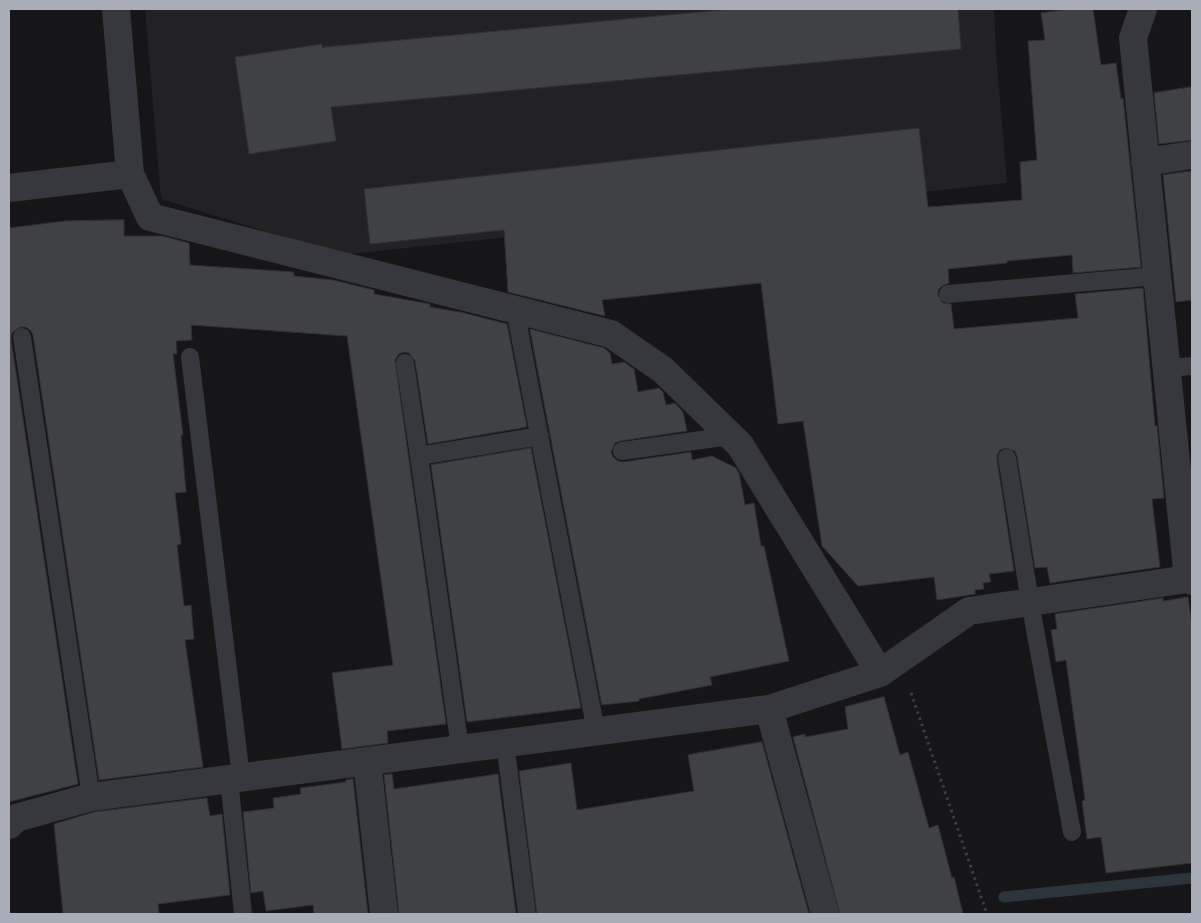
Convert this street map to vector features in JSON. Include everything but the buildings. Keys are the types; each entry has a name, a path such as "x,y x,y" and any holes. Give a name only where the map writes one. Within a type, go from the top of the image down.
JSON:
{"street":[{"path":"116,9 130,174 150,218 611,334 663,370 740,445 890,666"},
{"path":"9,825 16,818 91,797 769,709 890,666 969,611 1190,580 1179,367 1157,276 1133,38 1143,9"},
{"path":"1145,162 1192,155"},
{"path":"9,188 130,174"},
{"path":"769,709 826,914"},
{"path":"367,761 384,914"}],"lane":[{"path":"948,294 1157,276"},
{"path":"515,310 596,731"},
{"path":"22,337 91,797"},
{"path":"190,357 235,778 244,914"},
{"path":"404,363 460,748"},
{"path":"419,456 540,436"},
{"path":"622,451 730,436"},
{"path":"1007,458 1030,602 1072,832"},
{"path":"505,743 527,914"}],"path":[{"path":"890,666 987,914"}],"shaded area":[{"path":"145,9 994,9 1007,183 342,255 161,199"}],"waterway":[{"path":"1004,897 1192,878"}]}
